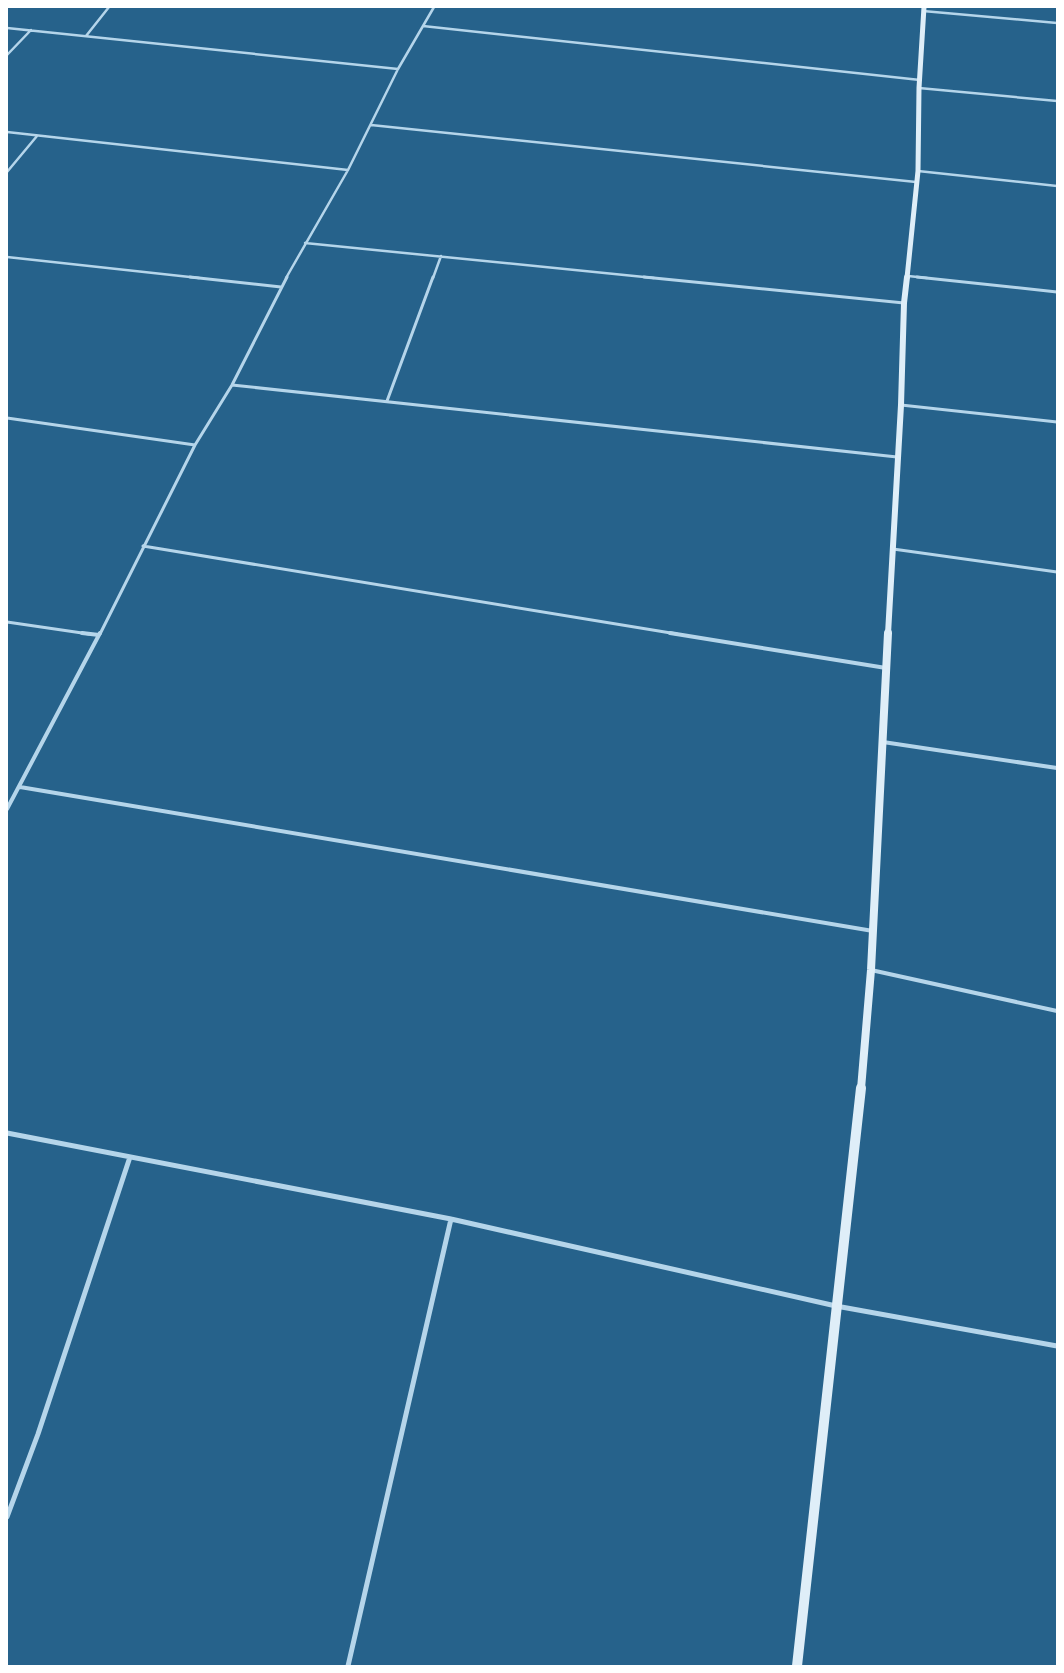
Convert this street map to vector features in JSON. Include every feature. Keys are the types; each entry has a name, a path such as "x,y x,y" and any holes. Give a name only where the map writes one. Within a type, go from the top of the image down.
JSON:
{"main road":[{"path":"797,1666 836,1306 857,1131 871,970 901,404 904,303 918,171 920,84 924,9"}],"street":[{"path":"86,36 109,7"},
{"path":"7,809 20,787 99,635 195,445 232,385 281,287 348,170 398,69 434,7"},
{"path":"924,9 1057,23"},
{"path":"423,26 1057,101"},
{"path":"7,28 398,69"},
{"path":"7,55 31,30"},
{"path":"371,125 916,182"},
{"path":"7,132 348,170"},
{"path":"7,172 37,136"},
{"path":"918,171 1057,186"},
{"path":"305,243 904,303"},
{"path":"7,256 281,287"},
{"path":"387,401 441,256"},
{"path":"908,276 1057,292"},
{"path":"232,385 897,457"},
{"path":"901,404 1057,422"},
{"path":"7,418 195,445"},
{"path":"143,546 887,668"},
{"path":"893,549 1057,572"},
{"path":"7,622 99,635"},
{"path":"883,742 1057,768"},
{"path":"20,787 873,931"},
{"path":"871,970 1057,1011"},
{"path":"7,1133 451,1219 836,1306 1057,1346"},
{"path":"7,1517 38,1434 130,1157"},
{"path":"348,1666 451,1219"}]}
